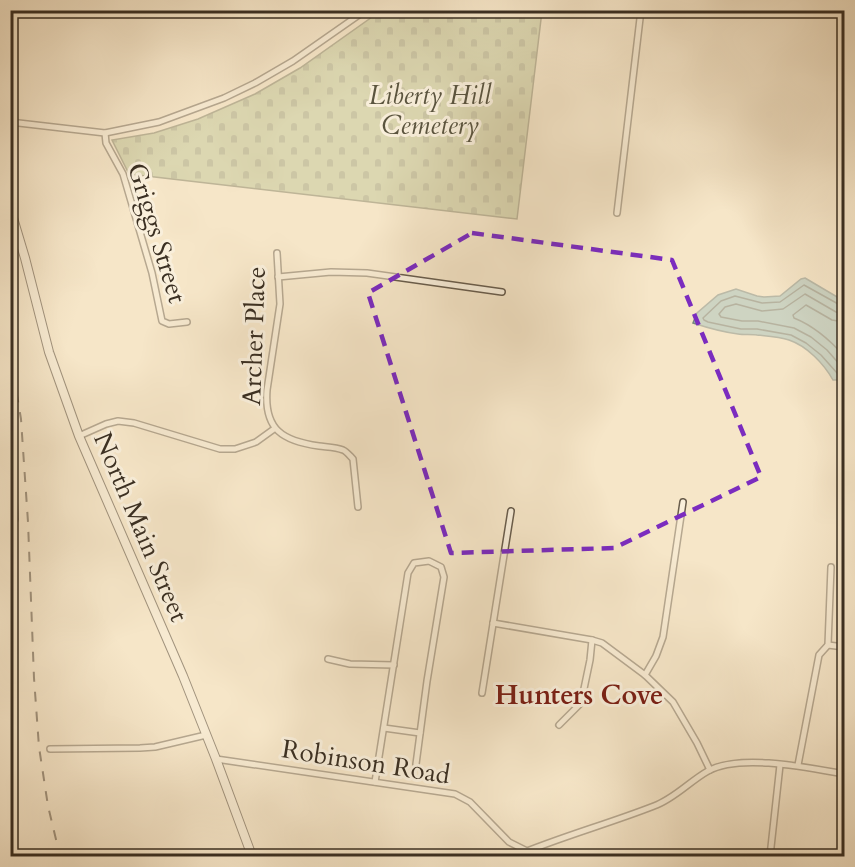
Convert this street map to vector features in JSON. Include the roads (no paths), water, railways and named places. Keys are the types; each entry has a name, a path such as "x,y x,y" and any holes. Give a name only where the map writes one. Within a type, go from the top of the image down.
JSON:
{"main road":[{"name":"North Main Street","path":"10,208 48,352 79,436 183,676 252,856"}],"street":[{"path":"10,122 105,133 159,122 224,98 255,83 293,61 366,10"},
{"path":"617,213 641,10"},
{"name":"Griggs Street","path":"105,133 106,143 123,174 152,273 162,321 169,324 187,322"},
{"name":"Archer Place","path":"277,254 280,304 266,401 269,414 274,429 284,436 300,444 342,450 353,459 358,507"},
{"path":"278,277 331,272 367,273 502,292"},
{"path":"79,436 118,421 134,423 220,449 235,449 256,442 274,429"},
{"path":"10,435 15,519"},
{"path":"645,675 656,656 663,637 683,502"},
{"path":"482,693 512,511"},
{"path":"375,782 408,573 414,563 429,561 441,567 444,577 416,764"},
{"path":"798,765 819,655 828,645 831,567"},
{"path":"493,623 602,643 645,675 673,702 697,742 710,770"},
{"path":"559,725 581,703 592,640"},
{"path":"828,645 844,647"},
{"path":"328,659 350,664 394,664"},
{"path":"384,728 420,733"},
{"path":"50,749 155,747 206,735"},
{"name":"Robinson Road","path":"216,759 455,794 470,802 509,842 527,852"},
{"path":"515,856 661,804 710,770 751,762 798,765 844,774"},
{"path":"770,856 780,765"},
{"path":"527,852 542,856"}],"water":[{"path":"805,278 844,301 844,380 833,380 814,356 789,340 732,333 693,323 697,313 718,295 736,289 757,296 780,296"}],"railway":[{"path":"10,353 21,419 39,747 48,806 60,856"}],"district":[{"name":"Hunters Cove","path":"579,695"}],"park label":[{"name":"Liberty Hill Cemetery","path":"430,110"}]}
